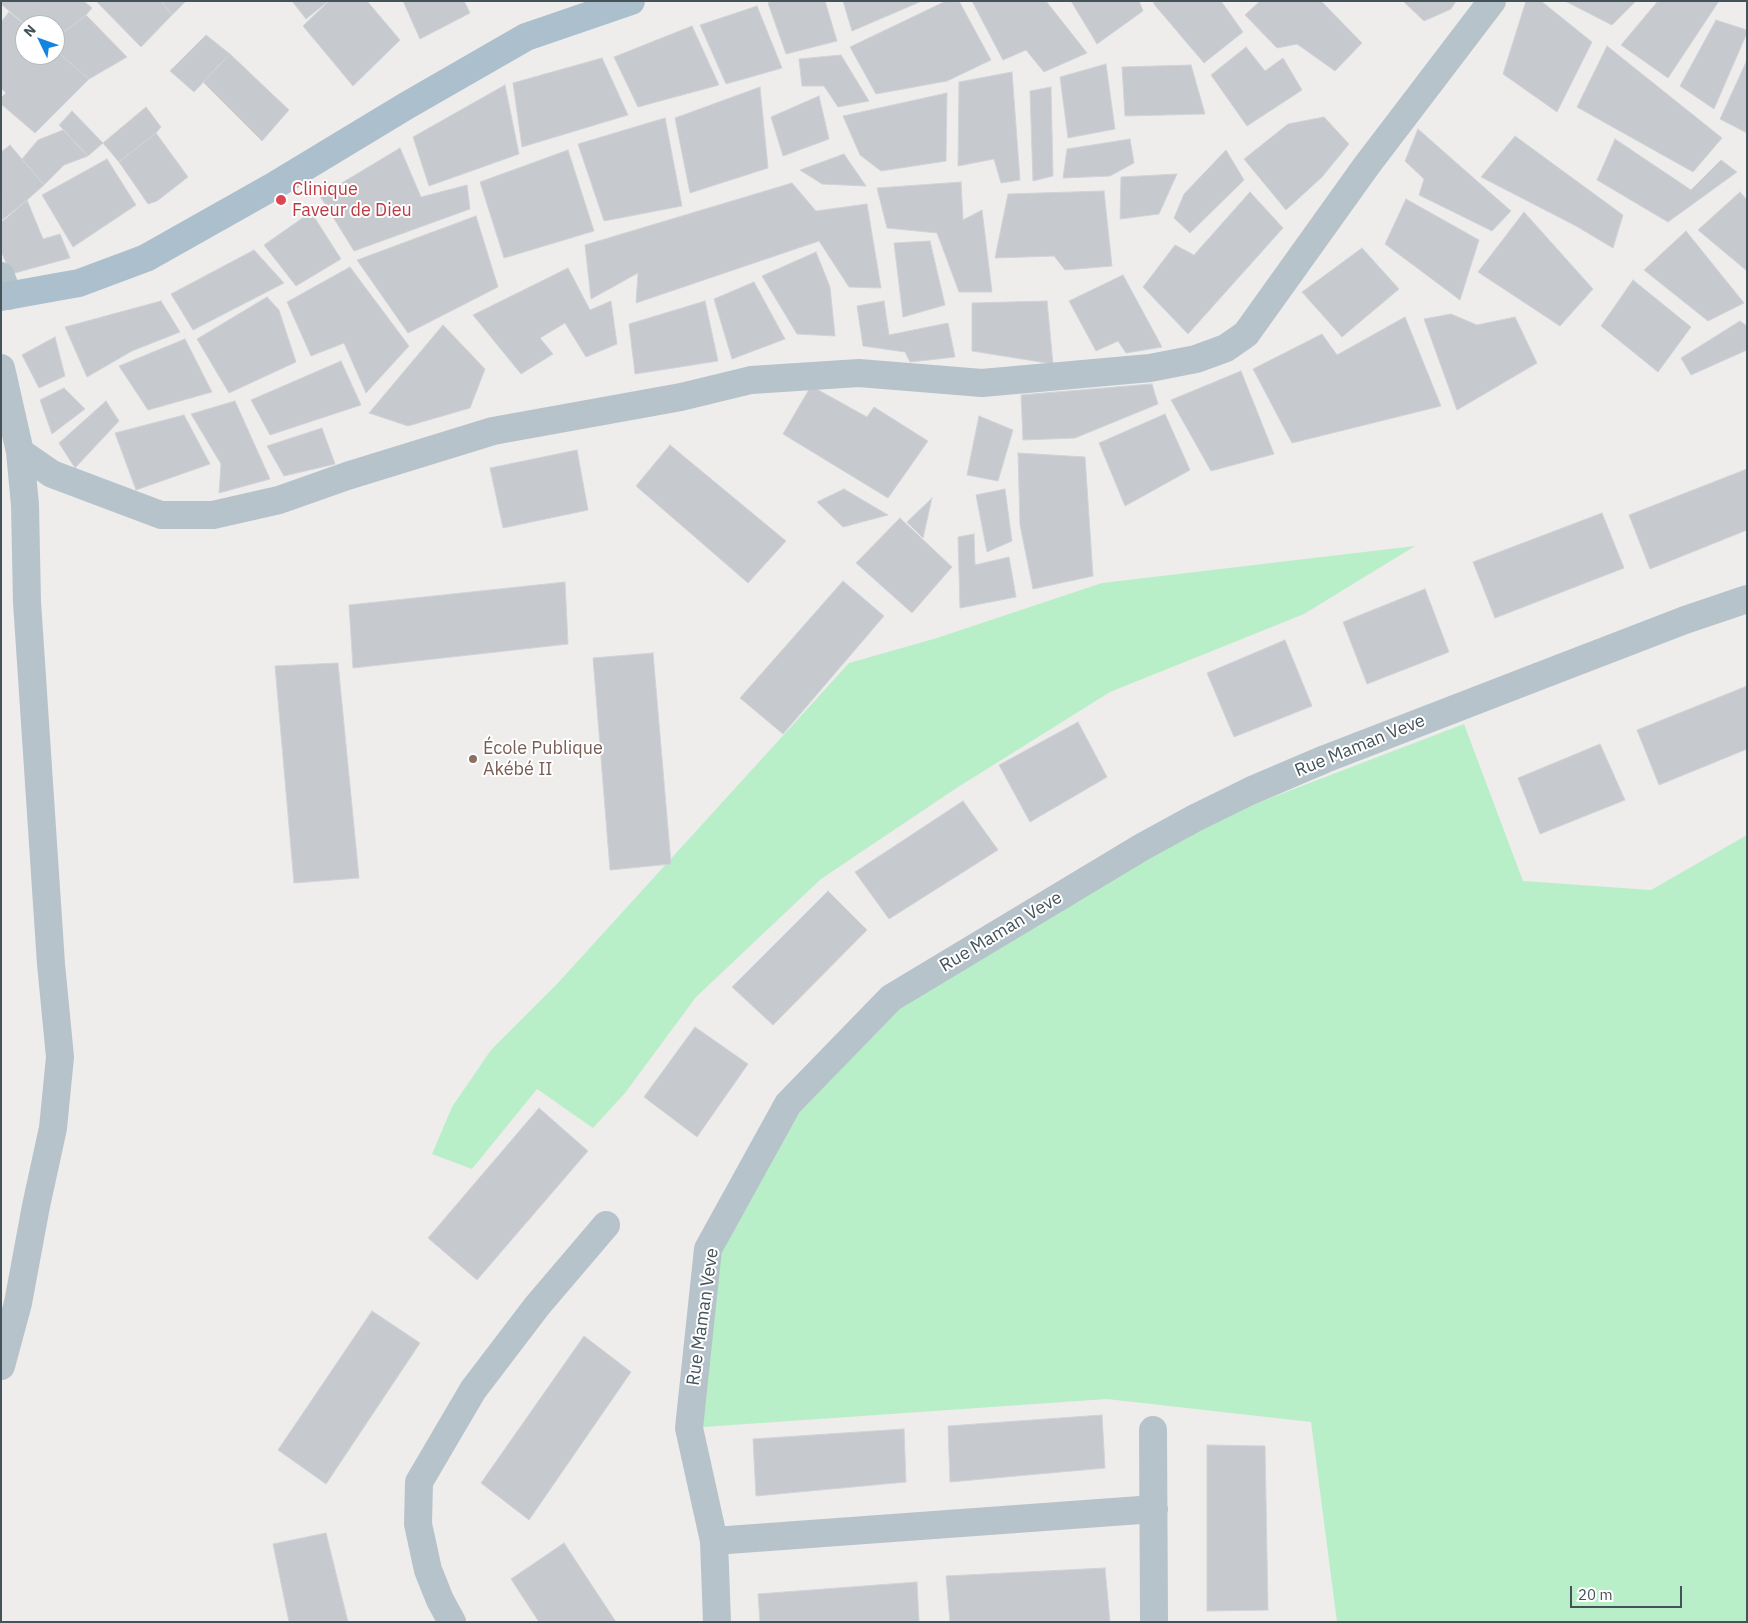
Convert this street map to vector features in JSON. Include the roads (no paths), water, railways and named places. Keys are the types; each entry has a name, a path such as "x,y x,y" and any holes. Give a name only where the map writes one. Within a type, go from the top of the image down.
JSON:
{"main road":[{"path":"4,290 79,283 146,258 272,187 406,106 526,37 631,1"}],"street":[{"path":"20,452 52,474 161,515 213,515 278,500 347,476 493,431 681,396 752,380 860,373 982,383 1150,368 1196,359 1226,348 1246,334 1367,165 1492,1"},
{"path":"1,368 20,452 25,505 28,602 51,964 60,1057 53,1128 18,1303 1,1366"},
{"name":"Rue Maman Veve","path":"717,1622 714,1541 689,1428 708,1249 788,1104 892,998 1142,847 1250,791 1353,748 1676,624 1747,599"},
{"path":"452,1622 440,1600 428,1570 418,1524 419,1482 473,1390 537,1306 606,1225"},
{"path":"1153,1430 1154,1622"},
{"path":"714,1541 1154,1509"}],"place":[{"name":"Clinique Faveur de Dieu","path":"281,200"},
{"name":"École Publique Akébé II","path":"473,759"}]}
